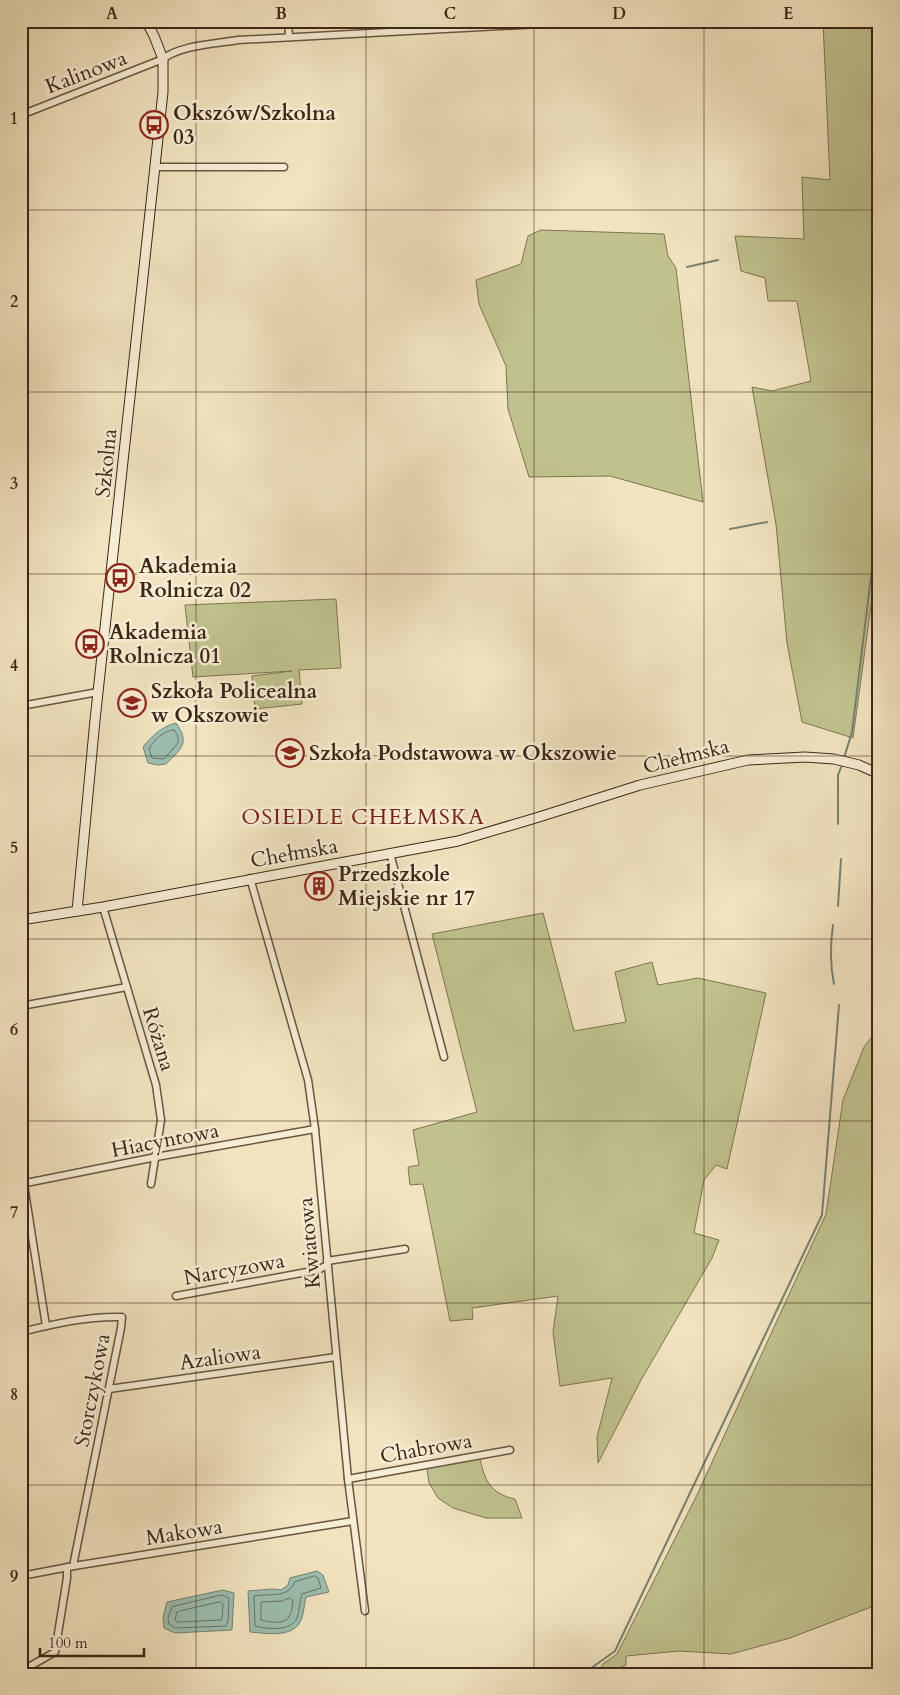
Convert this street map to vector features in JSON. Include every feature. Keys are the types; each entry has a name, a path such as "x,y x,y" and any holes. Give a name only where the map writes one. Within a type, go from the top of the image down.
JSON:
{"street":[{"name":"Szkolna","path":"77,912 98,692 163,92 163,59 146,21"},
{"path":"288,21 289,37"},
{"name":"Kalinowa","path":"21,115 163,59 170,54 194,47 238,40 595,21"},
{"path":"155,167 284,167"},
{"path":"21,706 98,692"},
{"name":"Chełmska","path":"21,920 77,912 467,838 631,788 720,765 759,758 805,757 834,759 849,762 879,774"},
{"path":"390,853 444,1057"},
{"name":"Kwiatowa","path":"250,878 308,1080 315,1129 348,1479 365,1611"},
{"name":"Różana","path":"103,907 156,1085 160,1120 151,1184"},
{"path":"21,1006 127,987"},
{"name":"Hiacyntowa","path":"22,1184 156,1157 315,1129"},
{"path":"21,1332 46,1326 22,1184"},
{"name":"Narcyzowa","path":"176,1296 318,1270 327,1263 405,1249"},
{"name":"Storczykowa","path":"24,1669 55,1652 67,1578 74,1561 122,1317 109,1317 46,1326"},
{"name":"Azaliowa","path":"109,1389 336,1357"},
{"name":"Chabrowa","path":"348,1479 510,1450"},
{"name":"Makowa","path":"21,1576 71,1566 353,1521"}],"green space":[{"path":"823,21 879,21 879,547 853,738 802,722 787,643 776,524 752,387 772,391 811,381 797,301 768,301 765,278 741,271 735,236 804,239 802,177 830,180"},
{"path":"541,230 664,234 668,256 676,268 703,502 610,476 529,477 508,409 506,366 479,304 476,280 521,264 528,236"},
{"path":"336,599 341,668 299,670 302,704 255,709 252,676 292,671 193,677 185,605"},
{"path":"543,913 574,1031 626,1022 615,972 652,962 658,985 698,978 766,993 727,1169 716,1165 704,1180 694,1233 719,1240 712,1258 641,1380 598,1463 597,1437 612,1378 560,1386 553,1332 558,1296 472,1308 473,1319 450,1321 423,1184 410,1185 408,1167 419,1165 413,1130 477,1112 432,934"},
{"path":"879,1028 879,1604 790,1638 731,1654 679,1651 626,1656 626,1665 606,1674 596,1674 604,1663 617,1654 697,1495 826,1214 843,1100 864,1047"},
{"path":"480,1458 490,1485 500,1494 515,1499 522,1518 486,1518 453,1508 438,1498 429,1483 427,1468"}],"water":[{"path":"176,723 183,736 180,749 166,764 148,763 143,747 157,732"},
{"path":"317,1571 323,1575 329,1592 306,1597 302,1618 297,1626 292,1630 278,1634 250,1632 248,1591 281,1590 288,1585 290,1578"},
{"path":"223,1590 234,1593 232,1630 175,1633 164,1628 163,1617 167,1602"}],"waterway":[{"path":"687,267 718,260"},
{"path":"844,758 852,732 879,511"},
{"path":"730,529 767,522"},
{"path":"838,824 838,775 842,765"},
{"path":"838,906 841,859"},
{"path":"833,925 831,954 834,984"},
{"path":"583,1674 615,1651 822,1215 839,1005"}],"place":[{"name":"Okszów/Szkolna 03","path":"154,125"},
{"name":"Akademia Rolnicza 02","path":"120,578"},
{"name":"Akademia Rolnicza 01","path":"90,644"},
{"name":"Szkoła Policealna w Okszowie","path":"132,703"},
{"name":"Szkoła Podstawowa w Okszowie","path":"290,753"},
{"name":"Przedszkole Miejskie nr 17","path":"319,886"}],"district":[{"name":"OSIEDLE CHEŁMSKA","path":"363,816"}]}
